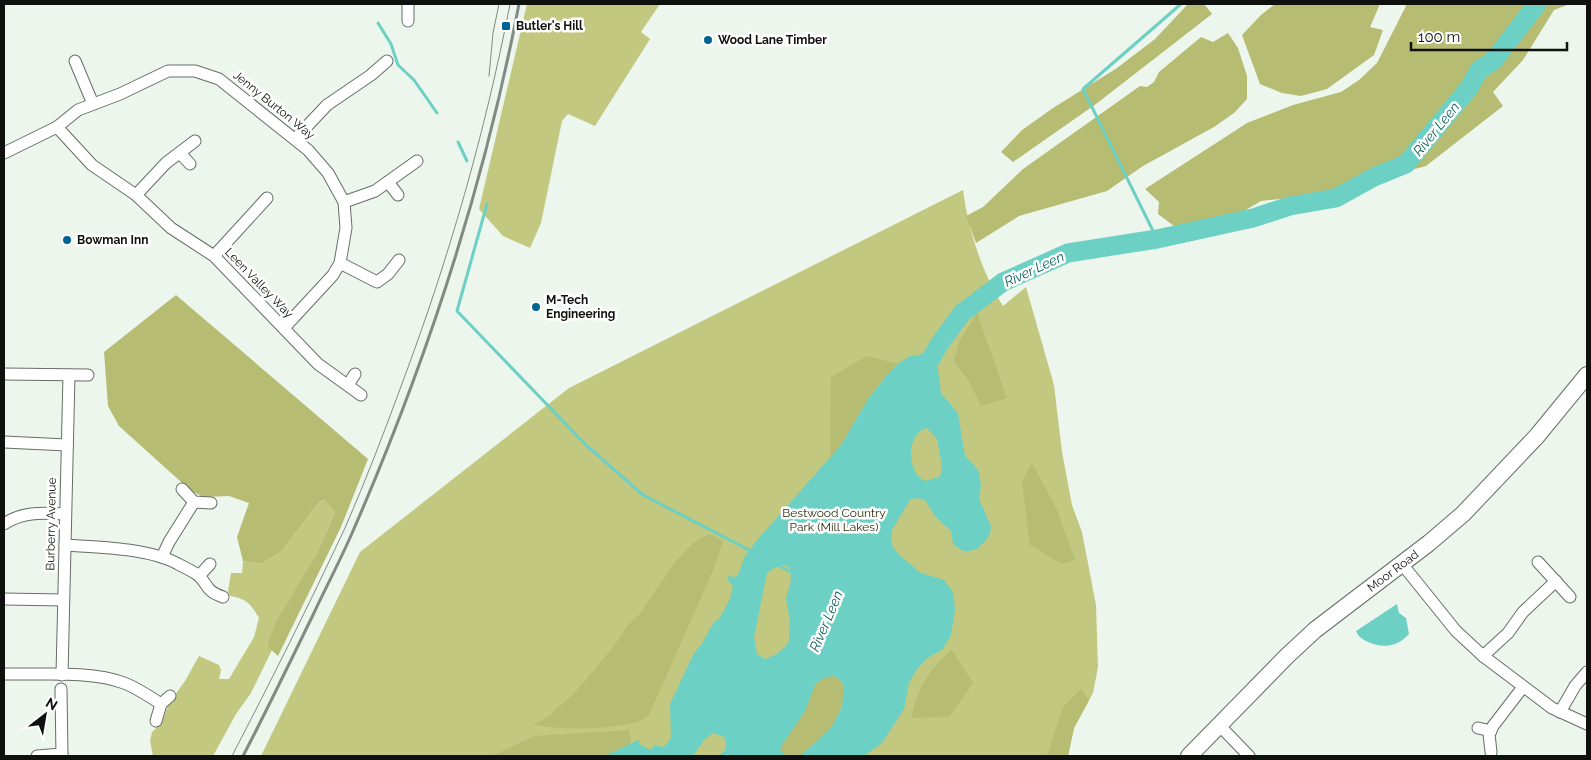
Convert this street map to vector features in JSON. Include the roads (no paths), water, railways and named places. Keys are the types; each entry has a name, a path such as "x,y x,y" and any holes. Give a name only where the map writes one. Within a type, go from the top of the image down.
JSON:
{"main road":[{"name":"Moor Road","path":"1189,756 1315,630 1402,564 1463,514 1537,436 1587,375"}],"street":[{"path":"408,4 408,21"},
{"path":"75,61 93,104"},
{"path":"296,140 327,105 371,75 387,61"},
{"name":"Jenny Burton Way","path":"4,153 57,127 78,110 120,94 168,71 195,71 219,79 308,150 328,173 344,202 346,228 340,263 332,275 284,328"},
{"name":"Leen Valley Way","path":"57,127 92,164 136,195 171,228 214,256 318,364 361,395"},
{"path":"136,195 166,162 195,141"},
{"path":"180,153 190,164"},
{"path":"344,202 376,191 417,161"},
{"path":"388,182 398,195"},
{"path":"214,256 267,198"},
{"path":"340,263 378,282 388,274 399,260"},
{"path":"4,374 88,375"},
{"path":"348,385 355,374"},
{"name":"Burberry Avenue","path":"62,675 69,375"},
{"path":"4,442 67,445"},
{"path":"182,489 194,502 211,503"},
{"path":"162,557 194,502"},
{"path":"4,524 23,514 35,512 65,514"},
{"path":"65,545 109,548 162,557 176,562 198,576 208,590 223,598"},
{"path":"1538,562 1570,596"},
{"path":"198,576 210,564"},
{"path":"1402,564 1456,632 1483,656 1560,712 1587,724"},
{"path":"1483,656 1508,633 1523,612 1556,581"},
{"path":"4,599 64,600"},
{"path":"1560,712 1575,686 1587,672"},
{"path":"4,674 107,678 165,700 156,721"},
{"path":"1491,752 1489,734 1493,726 1524,687"},
{"path":"37,756 62,755 61,689"},
{"path":"1218,725 1249,756"},
{"path":"1478,728 1491,731"}],"water":[{"path":"930,350 939,356 937,362 941,393 958,413 965,456 979,472 981,486 979,499 991,526 990,534 977,549 963,551 953,544 951,531 935,516 925,500 916,498 910,500 892,530 891,540 893,547 899,555 921,573 944,580 953,593 955,609 951,635 943,649 926,659 915,672 909,683 904,709 882,743 864,756 800,756 831,728 842,707 844,685 835,676 825,677 815,685 805,711 780,748 785,756 719,756 725,750 726,741 724,737 713,733 705,739 693,756 605,756 640,740 639,744 651,750 654,745 664,747 669,741 671,737 670,704 694,653 701,645 714,622 719,619 730,599 733,586 727,576 735,577 738,575 745,556 841,445 868,399 887,375 910,356 919,355","holes":["927,428 937,439 942,466 939,477 925,481 914,470 911,453 915,437 920,431","785,565 790,568 791,580 786,599 790,619 789,641 775,655 765,659 757,654 754,637 767,573 776,567"]},
{"path":"1397,604 1399,613 1406,618 1409,634 1404,639 1388,646 1382,646 1370,643 1358,635 1356,631"}],"waterway":[{"path":"1157,239 1083,89 1181,4"},
{"name":"River Leen","path":"922,374 940,343 962,313 1003,282 1068,253 1157,239 1253,218 1290,206 1336,198 1374,177 1406,164 1469,88 1479,70 1494,60 1537,4"},
{"path":"378,23 391,44 398,65 414,80 437,113"},
{"path":"458,142 467,161"},
{"path":"487,204 457,311 585,444 643,495 753,552"},
{"path":"776,564 793,573"}],"tram line":[{"path":"489,76 493,33 499,4"},
{"path":"232,756 290,643 345,528 368,473 420,335 436,288 477,148 510,4"}],"railway":[{"path":"243,756 348,542 380,467 429,338 471,206 505,72 519,4"}],"place":[{"name":"Butler's Hill","path":"506,26"},
{"name":"Wood Lane Timber","path":"708,40"},
{"name":"Bowman Inn","path":"67,240"},
{"name":"M-Tech Engineering","path":"536,307"}],"park label":[{"name":"Bestwood Country Park (Mill Lakes)","path":"834,520"}]}
